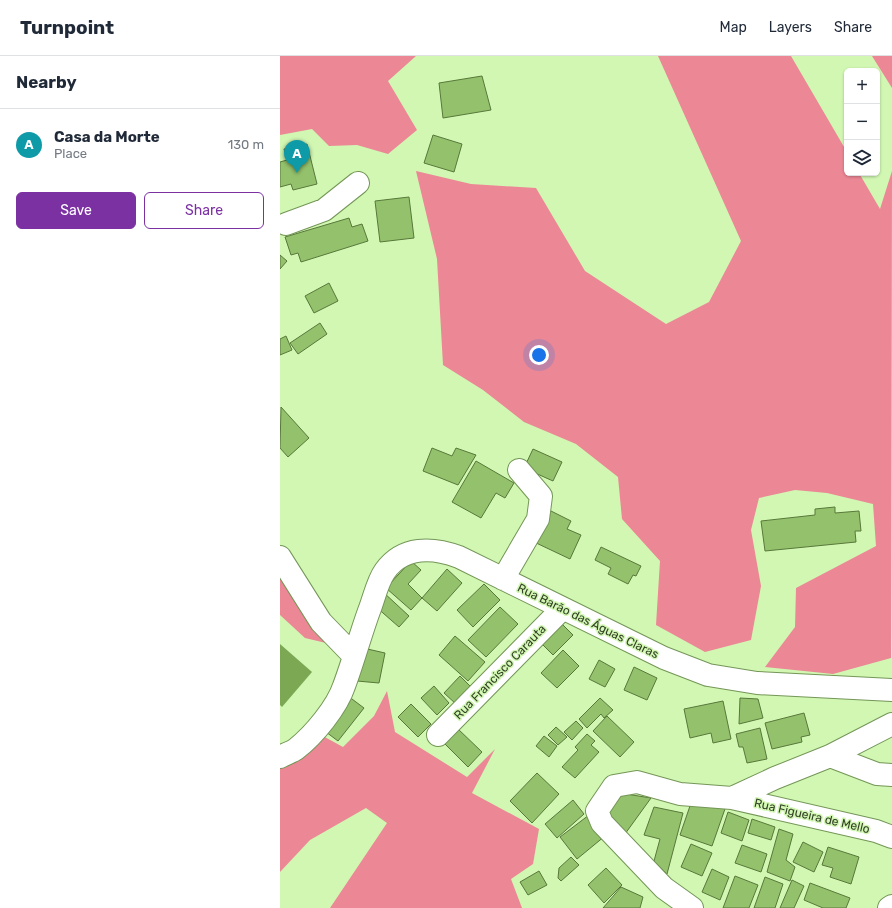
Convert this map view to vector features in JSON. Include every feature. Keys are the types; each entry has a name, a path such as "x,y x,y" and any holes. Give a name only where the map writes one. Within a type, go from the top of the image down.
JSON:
{"street":[{"path":"282,223 324,210 358,183"},
{"path":"503,579 538,519 541,496 519,470"},
{"name":"Rua Barão das Águas Claras","path":"280,757 295,750 306,740 328,713 344,688 353,655 384,572 397,559 410,552 427,549 443,551 664,658 708,675 757,683 892,690"},
{"path":"280,556 321,622 353,655"},
{"name":"Rua Francisco Carauta","path":"438,735 562,609"},
{"path":"732,798 775,778 830,756 892,724"},
{"path":"830,756 877,774 892,775"},
{"name":"Rua Figueira de Mello","path":"692,908 664,888 602,824 597,811 614,786 637,782 680,794 732,798 876,831 892,837"}],"shaded area":[{"path":"280,56 416,56 388,81 417,130 388,154 357,145 329,146 312,129 280,135"},
{"path":"658,56 791,56 844,147 844,176 861,176 880,209 892,171 891,658 833,674 765,667 795,627 796,588 876,546 873,504 827,493 795,490 759,498 751,530 761,586 751,640 705,652 656,625 660,561 622,519 618,477 576,444 524,422 483,390 443,365 437,259 416,171 471,184 536,188 585,271 666,324 709,302 741,241"},
{"path":"872,56 892,56 892,88 880,68"},
{"path":"280,571 326,643 305,638 280,615"},
{"path":"280,644 312,672 282,707 280,705"},
{"path":"387,691 395,732 467,777 495,749 472,793 539,829 533,864 511,879 522,908 330,908 387,823 366,808 310,840 280,872 280,765 321,735 343,747 374,716"}],"building":[{"path":"482,76 491,110 443,118 439,83"},
{"path":"433,135 462,144 454,172 424,163"},
{"path":"307,144 317,184 293,190 291,184 280,187 280,162 287,160 284,149"},
{"path":"409,197 414,238 380,242 375,201"},
{"path":"349,218 352,227 362,224 368,241 301,262 298,253 291,255 285,237"},
{"path":"280,255 287,261 280,269"},
{"path":"329,283 338,301 314,313 305,296"},
{"path":"320,323 327,334 298,354 290,343"},
{"path":"286,336 292,350 280,355 280,339"},
{"path":"281,407 309,438 288,457 280,448"},
{"path":"432,448 452,456 456,448 476,455 458,485 423,471"},
{"path":"533,449 562,462 553,481 524,468"},
{"path":"476,461 514,483 505,498 496,493 481,518 452,502"},
{"path":"835,507 835,513 859,511 861,531 855,531 856,542 765,551 761,521 815,515 815,509"},
{"path":"547,509 571,521 567,529 581,535 570,559 532,541"},
{"path":"601,547 641,566 636,576 633,575 628,584 608,574 611,568 595,560"},
{"path":"411,561 421,570 408,584 422,598 411,610 386,588"},
{"path":"447,569 462,583 437,611 422,598"},
{"path":"484,584 500,600 473,627 457,610"},
{"path":"382,591 409,616 399,627 375,606"},
{"path":"500,607 518,624 486,657 468,640"},
{"path":"557,619 573,635 553,655 537,639"},
{"path":"455,636 485,662 468,681 439,655"},
{"path":"363,648 385,653 379,683 357,681"},
{"path":"563,650 579,666 557,688 541,673"},
{"path":"599,660 615,669 605,687 589,679"},
{"path":"634,667 657,678 647,700 624,690"},
{"path":"460,676 472,688 456,704 444,693"},
{"path":"434,686 449,703 437,715 421,698"},
{"path":"348,696 364,708 338,741 322,729"},
{"path":"600,698 613,710 604,718 601,714 587,728 579,719"},
{"path":"740,698 758,699 763,718 739,724"},
{"path":"723,701 731,739 713,743 711,733 690,738 684,709"},
{"path":"411,704 431,724 418,737 398,717"},
{"path":"804,713 810,735 801,737 802,742 772,749 765,723"},
{"path":"607,716 634,742 620,757 593,731"},
{"path":"576,721 583,728 572,740 564,732"},
{"path":"556,727 567,737 558,745 548,735"},
{"path":"457,728 482,752 468,767 443,742"},
{"path":"760,728 767,759 747,763 743,747 739,747 736,734"},
{"path":"587,734 595,741 591,745 599,752 575,778 562,767 578,750 575,747"},
{"path":"544,736 557,746 549,757 536,746"},
{"path":"537,773 559,794 532,823 510,801"},
{"path":"620,793 651,798 625,834 606,815"},
{"path":"573,800 584,814 557,838 545,824"},
{"path":"691,803 726,806 712,846 680,835"},
{"path":"654,807 683,813 667,874 654,861 660,839 644,835"},
{"path":"728,812 749,820 742,841 721,833"},
{"path":"589,815 605,836 577,859 560,837"},
{"path":"752,819 775,827 771,840 748,833"},
{"path":"779,829 793,834 786,860 795,867 790,881 767,872"},
{"path":"803,842 823,852 814,872 793,862"},
{"path":"691,844 712,853 702,876 681,867"},
{"path":"742,845 767,854 761,872 735,863"},
{"path":"828,847 859,857 851,884 830,877 833,868 822,865"},
{"path":"571,857 579,865 561,881 558,878 559,868"},
{"path":"606,868 622,885 604,903 588,885"},
{"path":"712,869 729,877 720,900 702,892"},
{"path":"539,871 547,885 528,895 520,882"},
{"path":"735,876 758,885 749,908 723,908"},
{"path":"765,877 783,884 775,908 754,908"},
{"path":"792,880 804,886 794,908 780,908"},
{"path":"810,883 850,898 846,908 823,908 804,900"},
{"path":"621,887 643,897 640,908 603,908"}],"place":[{"name":"Casa da Morte","path":"297,173"}]}
